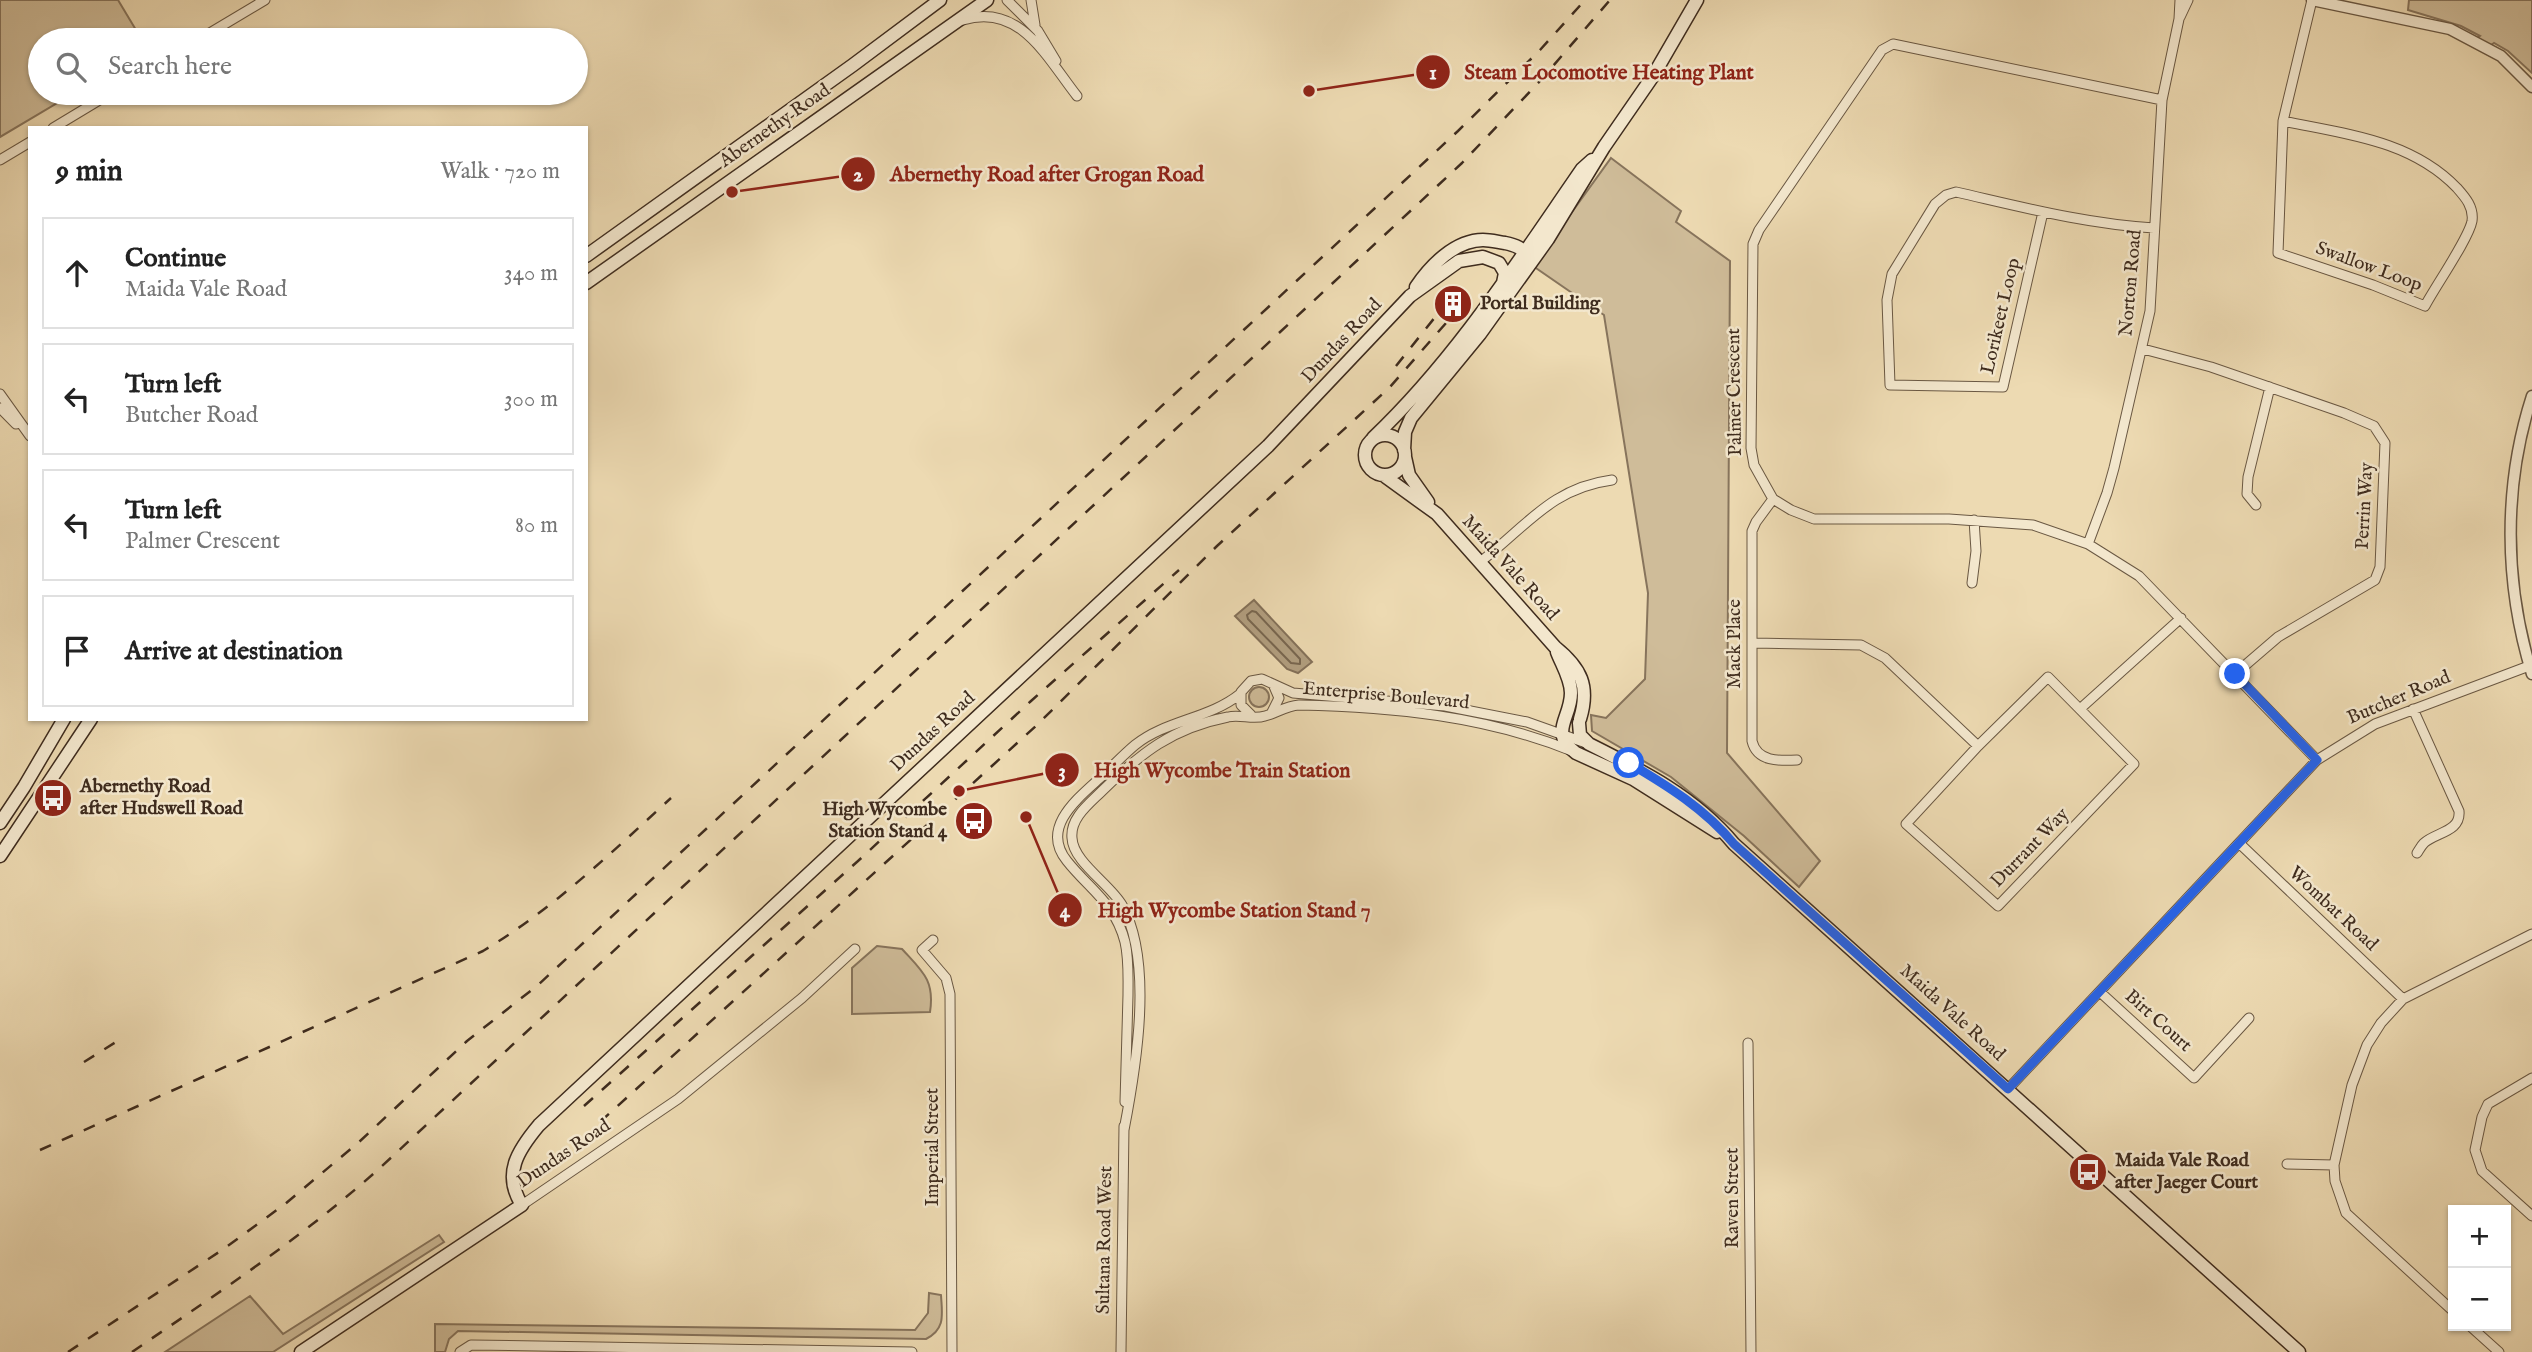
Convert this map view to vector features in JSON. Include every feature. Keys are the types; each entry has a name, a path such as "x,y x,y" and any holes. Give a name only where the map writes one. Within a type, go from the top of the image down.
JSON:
{"main road":[{"name":"Abernethy Road","path":"588,255 940,0"},
{"path":"1383,475 1401,468 1407,425 1417,401 1503,284 1524,261 1588,176 1604,147 1653,76 1697,0"},
{"name":"Abernethy Road","path":"588,282 982,3"},
{"path":"1373,439 1417,401 1480,334 1524,261 1536,235 1582,169 1604,147"},
{"name":"Dundas Road","path":"301,1352 522,1205 516,1196 514,1164 521,1147 539,1125 1268,446 1410,296 1424,275 1445,256 1467,243 1484,239 1536,235"},
{"path":"1484,239 1513,245 1524,261"},
{"name":"Dundas Road","path":"1410,296 1459,261 1483,257 1524,261"},
{"path":"1493,259 1504,269 1503,284"},
{"path":"1373,439 1392,436 1402,444 1405,453"},
{"name":"Maida Vale Road","path":"1373,439 1365,450 1365,457 1371,469 1437,514"},
{"name":"Maida Vale Road","path":"1405,453 1409,475 1437,514 1575,667 1583,684 1585,698 1579,721"},
{"name":"Maida Vale Road","path":"1555,647 1571,689 1562,738 1576,753 1644,785 1734,844"},
{"path":"0,824 63,721"},
{"path":"0,856 90,721"},
{"path":"1579,721 1580,735 1589,744"},
{"name":"Maida Vale Road","path":"1589,744 1629,763 1685,798 1718,825 1734,844 2299,1352"}],"street":[{"path":"218,28 265,0"},
{"path":"1007,0 1038,31"},
{"path":"947,28 961,20 981,16 997,16 1012,22 1032,40 1077,96 1038,31 1031,11 1031,0"},
{"name":"Norton Road","path":"2088,544 2108,494 2150,311 2162,100 2179,19 2180,0"},
{"name":"Norton Road","path":"2179,19 2188,0"},
{"path":"2312,0 2450,29 2501,56 2532,87"},
{"name":"Swallow Loop","path":"2283,121 2405,150 2428,163 2463,194 2472,212 2469,230 2425,306 2373,285 2278,253 2283,121 2312,0"},
{"name":"Palmer Crescent","path":"1773,499 1759,476 1751,448 1753,244 1759,230 1882,50 1893,44 2162,100"},
{"path":"56,126 91,105"},
{"path":"0,160 28,143"},
{"name":"Lorikeet Loop","path":"2043,212 2003,387 1890,384 1887,300 1892,274 1940,198 1956,192 2101,224 2154,228"},
{"name":"Perrin Way","path":"2143,349 2211,367 2270,387 2374,426 2381,434 2385,450 2380,567 2375,580 2278,637 2235,674"},
{"path":"2256,505 2248,494 2248,477 2270,387"},
{"path":"0,394 28,434"},
{"path":"2531,670 2518,621 2510,522 2519,444 2532,396"},
{"path":"0,408 28,435"},
{"path":"1480,562 1559,496 1579,486 1612,480"},
{"path":"1773,499 1814,519 1974,520 2033,525 2088,544 2138,576 2317,760"},
{"name":"Mack Place","path":"1773,499 1752,531 1754,748 1770,759 1797,760"},
{"path":"1972,583 1976,551 1974,520"},
{"path":"2081,708 2180,618"},
{"path":"1752,643 1867,647 1885,658 1978,746"},
{"name":"Butcher Road","path":"2008,1089 2317,760 2365,729 2413,709 2531,670"},
{"name":"Durrant Way","path":"2048,677 2134,764 1998,906 1906,824 1978,746 2048,677"},
{"path":"1124,1130 1128,1021 1128,965 1125,942 1114,913 1107,903 1063,855 1058,840 1059,824 1073,803 1145,738 1226,704 1240,694 1251,681 1262,679 1272,683"},
{"name":"Enterprise Boulevard","path":"1272,683 1279,698 1272,712"},
{"name":"Enterprise Boulevard","path":"1272,683 1293,693 1445,706 1505,716 1547,728 1562,738"},
{"path":"1240,694 1241,705 1253,716"},
{"name":"Enterprise Boulevard","path":"1124,1130 1137,1056 1137,944 1119,899 1075,850 1072,829 1086,807 1149,749 1173,735 1213,720 1237,715 1263,717 1299,705 1434,714 1562,738"},
{"path":"2413,709 2459,811 2460,819 2456,825 2424,843 2417,853"},
{"path":"1547,728 1557,724 1566,713"},
{"path":"1562,738 1579,721"},
{"name":"Maida Vale Road","path":"1562,738 1589,744"},
{"name":"Wombat Road","path":"2239,844 2403,999"},
{"path":"2448,1306 2346,1213 2335,1181 2334,1165 2352,1084 2381,1023 2403,999 2532,934"},
{"path":"912,958 933,940"},
{"name":"Dundas Road","path":"522,1205 678,1098 802,998 855,949"},
{"name":"Imperial Street","path":"922,950 946,978 950,994 952,1352"},
{"name":"Birt Court","path":"2100,992 2194,1078 2249,1018"},
{"name":"Raven Street","path":"1748,1043 1751,1352"},
{"path":"2532,1078 2488,1104 2482,1117 2475,1150 2482,1171 2532,1216"},
{"name":"Sultana Road West","path":"1121,1352 1124,1130"},
{"path":"2287,1164 2334,1165"},
{"path":"2476,1331 2499,1352"},
{"path":"460,1352 471,1345 912,1352"}],"shaded area":[{"path":"0,0 118,0 135,28 28,28 28,105 54,105 0,137"},
{"path":"2409,0 2532,0 2532,73 2508,51 2494,43 2491,45 2473,41 2480,36 2461,26 2408,10"},
{"path":"1611,158 1681,211 1676,222 1730,261 1727,753 1820,861 1799,887 1744,836 1671,777 1592,731 1591,715 1606,718 1645,679 1648,593 1604,315 1533,266"},
{"path":"1259,687 1266,690 1269,697 1266,704 1259,707 1252,704 1249,697 1252,690"},
{"path":"877,946 902,949 921,970 931,992 930,1012 852,1014 852,968"},
{"path":"439,1235 444,1242 273,1352 165,1352 250,1296 283,1334"},
{"path":"929,1293 941,1295 942,1315 937,1331 926,1339 458,1331 449,1339 445,1352 435,1352 435,1324 915,1330 928,1313"}],"water":[{"path":"1254,600 1312,662 1298,673 1287,669 1235,616"}],"railway":[{"path":"68,1352 225,1248 285,1204 359,1142 467,1041 538,985 1458,131 1540,50 1585,0"},
{"path":"132,1352 291,1241 381,1167 1462,163 1540,81 1610,0"},
{"path":"1396,366 1444,306"},
{"path":"600,1122 1037,725 1217,546 1390,387 1453,315"},
{"path":"584,1106 1179,570"},
{"path":"40,1150 483,951 557,899 671,798"},
{"path":"84,1062 116,1042"}],"place":[{"name":"Steam Locomotive Heating Plant","path":"1309,91"},
{"name":"Abernethy Road after Grogan Road","path":"732,192"},
{"name":"Portal Building","path":"1453,304"},
{"name":"High Wycombe Train Station","path":"959,791"},
{"name":"Abernethy Road after Hudswell Road","path":"53,798"},
{"name":"High Wycombe Station Stand 7","path":"1026,817"},
{"name":"High Wycombe Station Stand 4","path":"974,821"},
{"name":"Maida Vale Road after Jaeger Court","path":"2088,1172"}],"route":[{"path":"1629,763 1685,798 1718,825 1734,844 2008,1089 2317,760 2235,674"}]}
